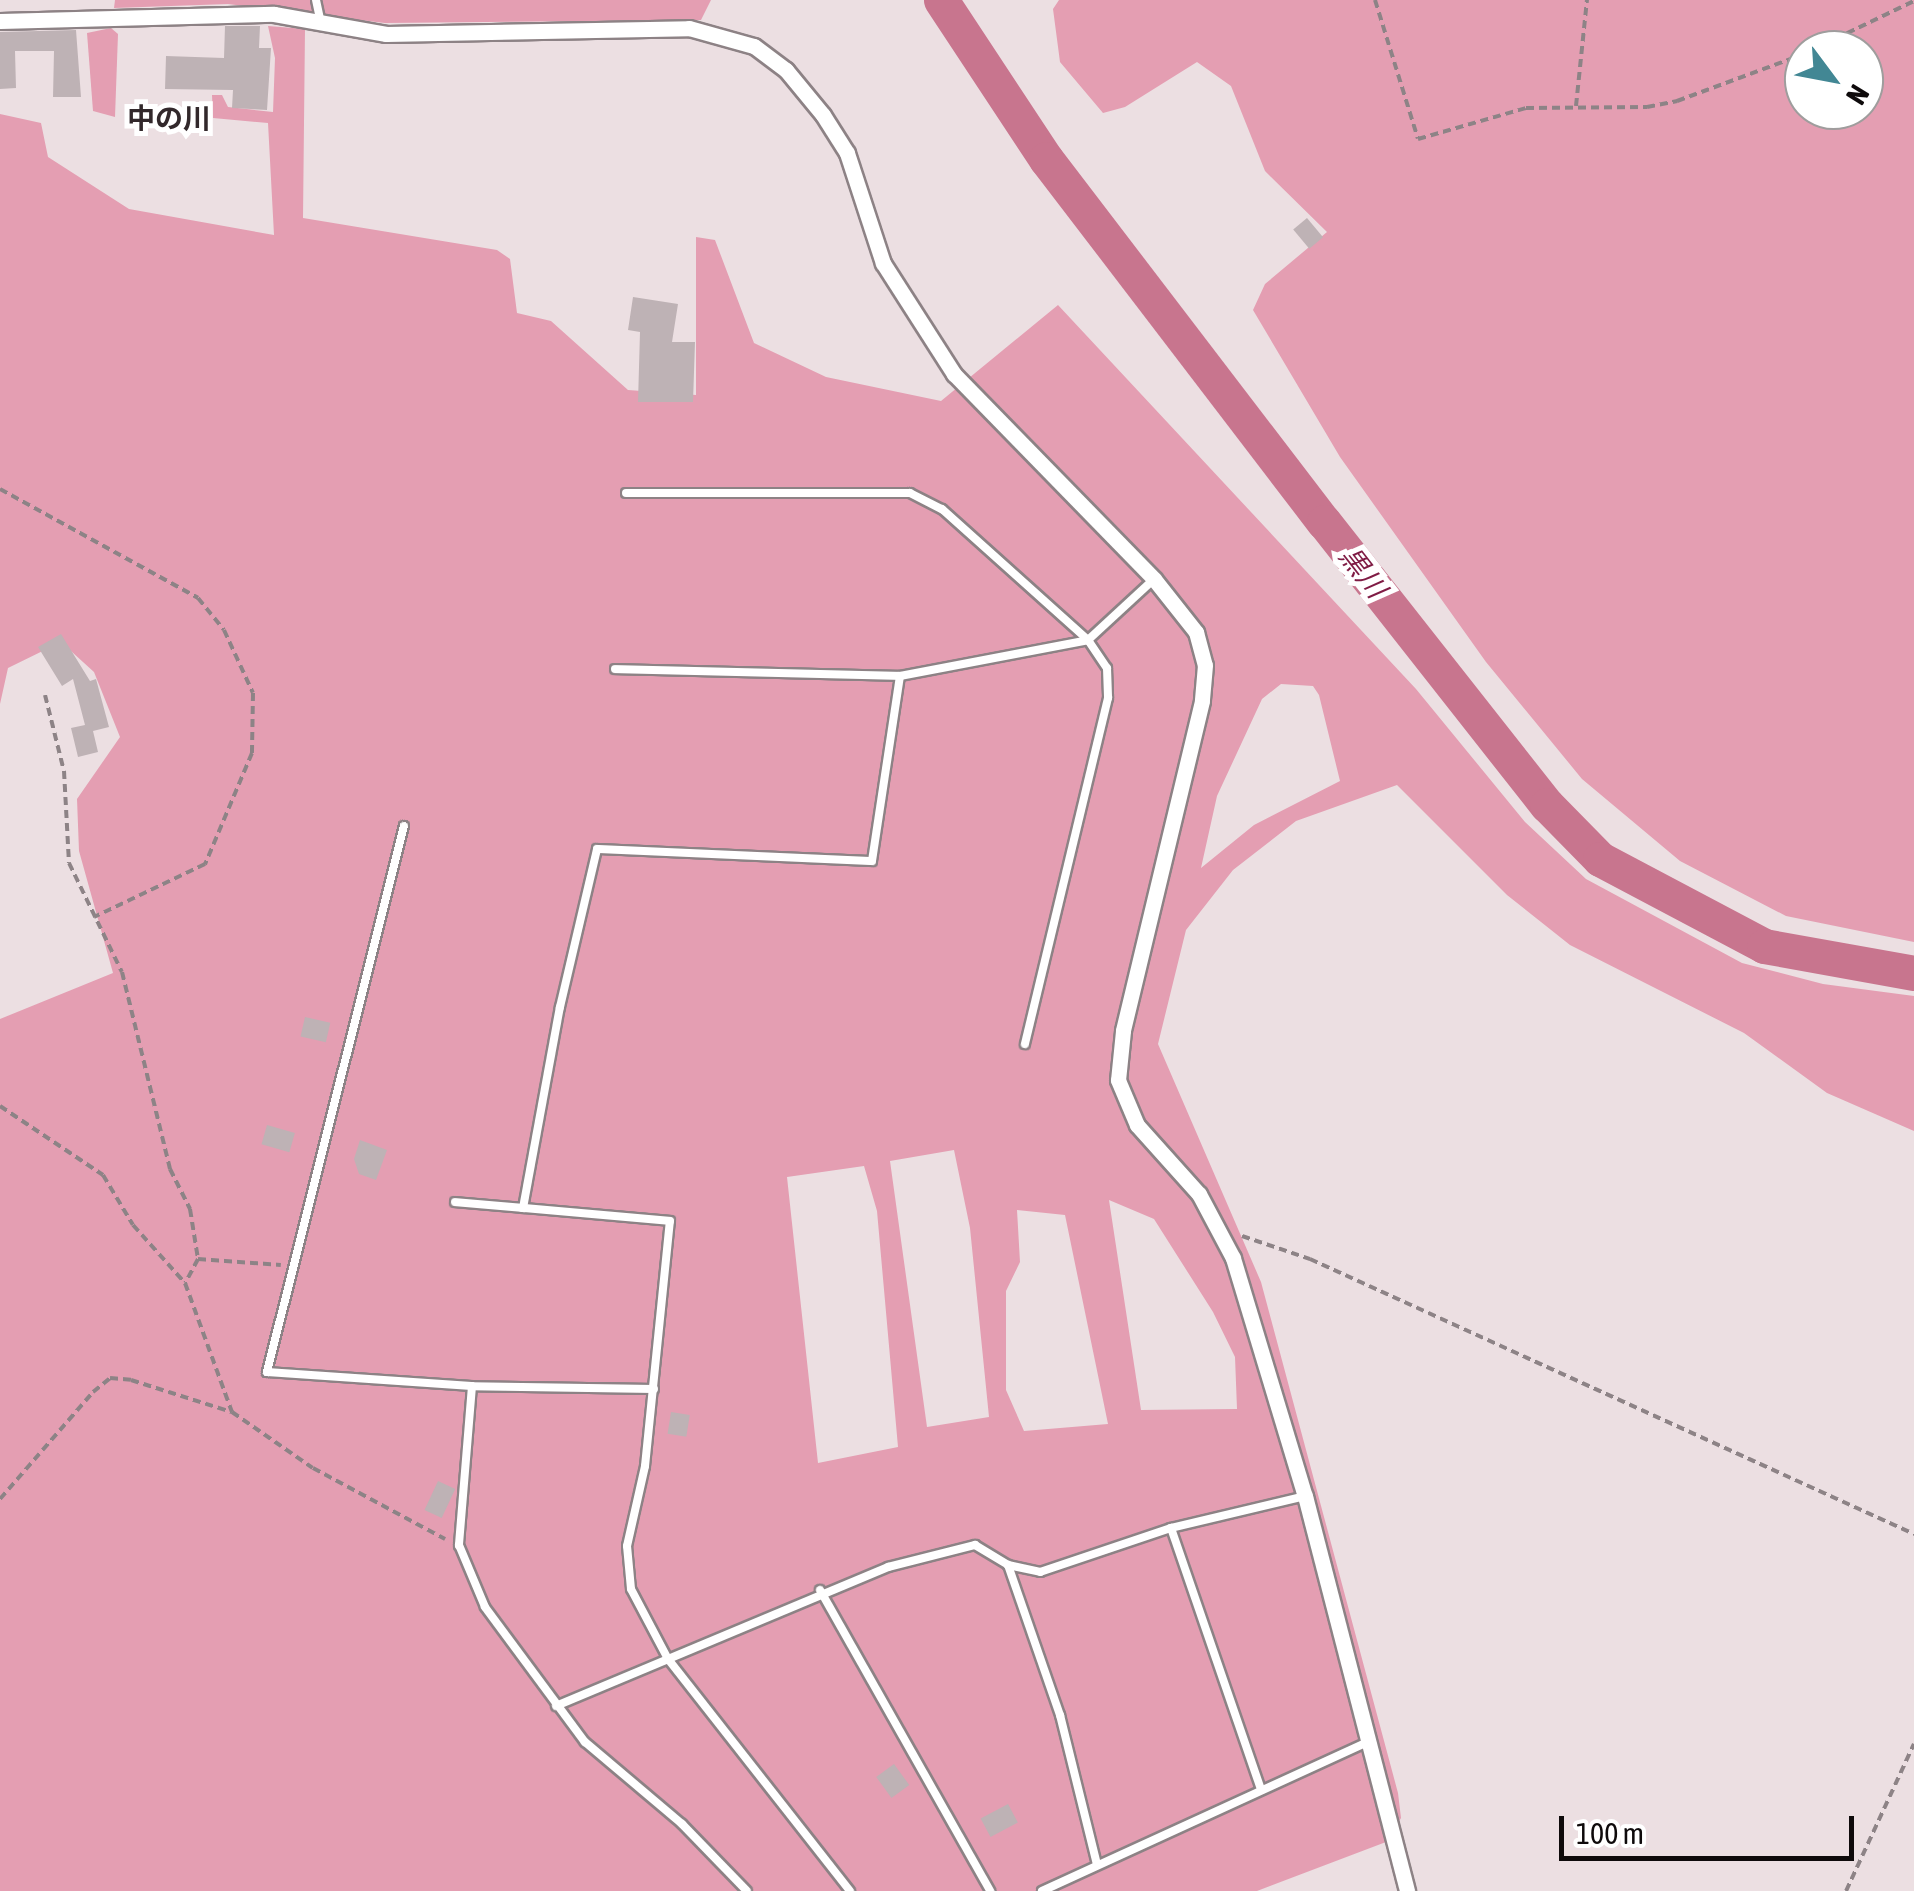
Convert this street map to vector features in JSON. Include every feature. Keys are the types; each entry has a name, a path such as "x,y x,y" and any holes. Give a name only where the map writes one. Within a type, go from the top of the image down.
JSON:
{"street":[{"path":"0,20 274,14 386,34 689,28 754,46 786,70 848,154 883,263 954,374 1154,579 1196,632 1205,665 1182,795 1123,1031 1118,1080 1136,1126 1168,1155 1222,1231 1305,1496 1407,1891"}],"lane":[{"path":"316,0 321,23"},
{"path":"626,492 910,494 942,509 1088,640 1107,668 1108,698 1025,1044"},
{"path":"615,669 900,676 1088,640 1154,579"},
{"path":"522,1208 538,1109 597,849 872,861 900,676"},
{"path":"404,826 267,1372 472,1386 654,1388"},
{"path":"456,1202 670,1221 654,1388 626,1546 631,1589 668,1659 850,1891"},
{"path":"472,1386 459,1545 485,1608 585,1742 748,1891"},
{"path":"556,1706 820,1590 974,1545 1008,1565 1040,1572 1171,1528 1305,1496"},
{"path":"1171,1528 1261,1790"},
{"path":"1008,1565 1060,1715 1097,1865"},
{"path":"820,1590 990,1891"},
{"path":"1042,1891 1366,1743"}],"path":[{"path":"1374,0 1418,139 1466,120 1576,106 1646,108 1677,101 1784,61"},
{"path":"1576,106 1586,0"},
{"path":"1854,30 1914,2"},
{"path":"0,489 198,598 224,630 252,693 252,753 205,864 94,917"},
{"path":"45,695 64,772 69,863 132,1000 198,1260 185,1284"},
{"path":"0,1106 103,1175 134,1225 185,1284 232,1412"},
{"path":"1222,1231 1310,1259 1914,1534"},
{"path":"198,1260 291,1266"},
{"path":"0,1500 110,1378 232,1412 354,1492 459,1545"},
{"path":"1846,1891 1914,1744"}],"shaded area":[{"path":"115,0 711,0 701,20 385,23 228,4 114,8"},
{"path":"1059,0 1914,0 1914,942 1786,916 1680,861 1582,779 1486,662 1340,457 1253,310 1265,284 1327,232 1265,171 1231,86 1197,62 1125,107 1103,113 1060,62 1053,9"},
{"path":"268,26 305,29 303,218 497,250 510,259 517,313 551,321 628,390 696,395 696,237 715,240 754,343 826,377 941,401 1058,305 1416,689 1525,822 1586,879 1742,963 1823,984 1914,996 1914,1131 1827,1093 1744,1033 1570,945 1507,895 1397,785 1296,821 1233,870 1186,930 1158,1044 1261,1282 1398,1793 1401,1818 1386,1842 1257,1891 0,1891 0,1019 113,973 79,851 77,799 120,737 94,672 61,642 8,668 0,704 0,114 41,123 48,157 129,209 274,235 268,123 213,118 212,95 222,95 228,107 273,112 275,58","holes":["1281,684 1313,686 1319,695 1340,781 1254,825 1201,868 1217,796 1262,699","954,1150 970,1228 989,1417 927,1427 890,1161","864,1166 877,1211 898,1447 818,1463 787,1177","1109,1200 1154,1219 1213,1312 1235,1357 1237,1409 1141,1410","1017,1210 1065,1215 1108,1424 1024,1431 1006,1390 1006,1291 1020,1262"]},
{"path":"111,28 118,34 115,117 93,111 87,33"}],"building":[{"path":"225,26 260,26 259,48 271,48 267,110 232,108 233,90 165,89 166,56 224,58"},
{"path":"76,30 81,97 53,97 54,51 15,51 16,88 0,89 0,32"},
{"path":"1307,218 1323,237 1309,249 1293,230"},
{"path":"633,297 678,304 672,342 695,342 693,402 638,402 640,332 628,330"},
{"path":"61,634 90,681 96,679 109,727 93,731 98,752 78,757 71,728 85,725 73,679 62,686 38,647"},
{"path":"305,1017 330,1023 326,1042 301,1036"},
{"path":"267,1125 295,1133 289,1152 261,1144"},
{"path":"360,1140 387,1150 376,1180 359,1174 354,1159"},
{"path":"671,1412 690,1415 686,1437 668,1434"},
{"path":"438,1481 455,1489 442,1518 424,1510"},
{"path":"894,1764 909,1785 891,1798 876,1777"},
{"path":"1008,1804 1018,1823 990,1837 981,1819"}],"waterway":[{"name":"黒川","path":"941,0 1046,159 1324,522 1547,805 1600,859 1764,946 1914,973"}],"district":[{"name":"中の川","path":"169,118"}]}
